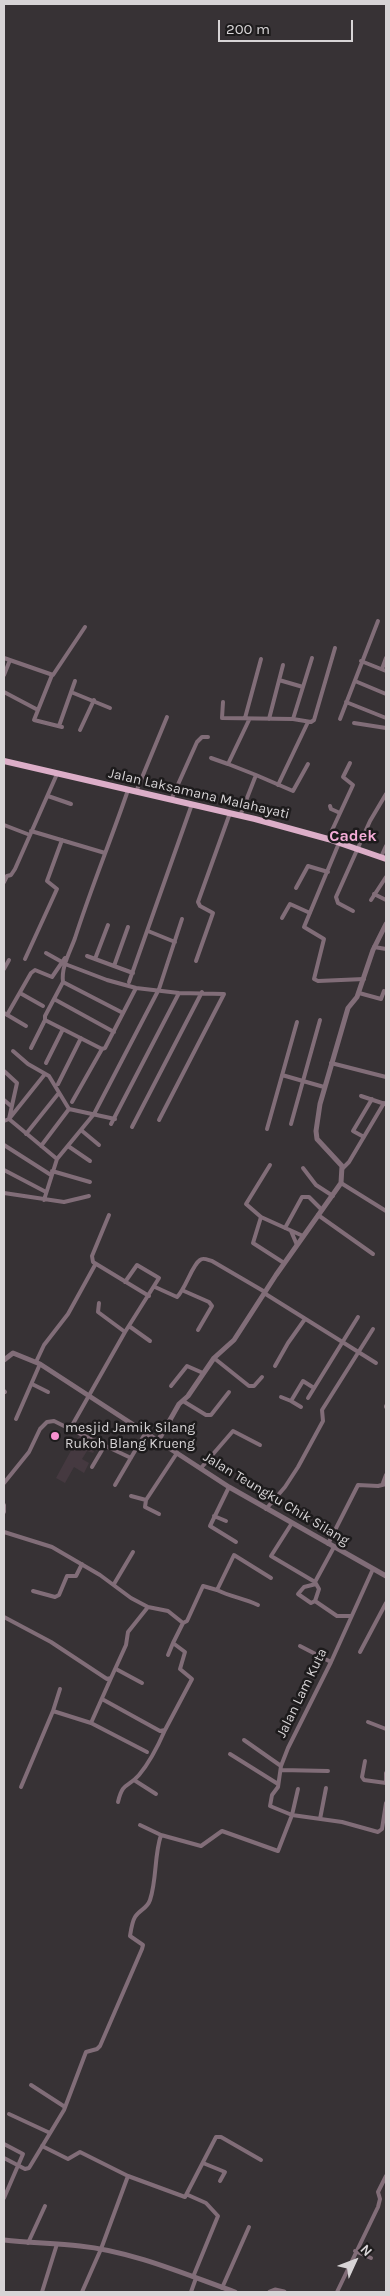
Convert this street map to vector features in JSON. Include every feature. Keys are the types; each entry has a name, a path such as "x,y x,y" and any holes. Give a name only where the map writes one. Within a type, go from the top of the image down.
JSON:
{"highway":[{"name":"Jalan Laksamana Malahayati","path":"4,761 230,813 328,839 384,858"}],"street":[{"path":"340,719 378,621"},
{"path":"75,681 60,727 34,720 52,675 55,674 85,627"},
{"path":"224,702 222,718 293,719 308,722 314,720 335,648"},
{"path":"4,658 52,675"},
{"path":"293,719 312,658"},
{"path":"361,661 384,670 386,658"},
{"path":"228,764 247,719 261,659"},
{"path":"4,675 10,660"},
{"path":"269,719 282,665"},
{"path":"279,680 303,687"},
{"path":"354,681 386,694"},
{"path":"4,692 38,710"},
{"path":"71,692 110,708"},
{"path":"80,730 94,700"},
{"path":"346,702 386,718"},
{"path":"136,792 167,717"},
{"path":"278,785 308,722"},
{"path":"354,723 386,728"},
{"path":"172,800 197,742 202,737 208,737"},
{"path":"211,758 293,791 308,764"},
{"path":"328,839 353,785 343,778 350,762"},
{"path":"4,882 5,875 11,875 15,869 57,774"},
{"path":"240,816 256,775"},
{"path":"26,1026 6,1014 33,971 52,977 64,963 128,790"},
{"path":"352,912 338,904 336,897 357,849 386,794"},
{"path":"48,796 71,804"},
{"path":"129,982 192,804"},
{"path":"330,806 331,809 340,813"},
{"path":"196,961 212,913 200,906 198,902 230,813"},
{"path":"4,825 105,853"},
{"path":"25,959 57,889 47,881 62,840"},
{"path":"339,843 304,928 324,939 314,979 318,981 364,979"},
{"path":"384,858 386,846"},
{"path":"296,888 308,866 328,872"},
{"path":"371,900 386,877"},
{"path":"374,894 386,900"},
{"path":"282,918 290,904 310,913"},
{"path":"44,1200 57,1159 94,1114 159,989 182,919"},
{"path":"343,1168 321,1144 316,1135 317,1117 348,1008 359,993 374,947 386,924"},
{"path":"95,959 108,925"},
{"path":"114,966 128,927"},
{"path":"148,931 175,942"},
{"path":"374,947 386,949"},
{"path":"46,952 64,963 107,980 136,988 159,989 179,993 221,993 224,996 159,1120"},
{"path":"87,956 132,973"},
{"path":"4,969 9,960"},
{"path":"31,1048 63,982 64,963"},
{"path":"63,982 123,1013"},
{"path":"72,1102 102,1049 105,1048 114,1032 136,988"},
{"path":"359,993 382,999 384,991 386,992"},
{"path":"132,1126 202,992"},
{"path":"20,993 43,1006"},
{"path":"112,1124 179,993"},
{"path":"54,999 114,1032"},
{"path":"45,1020 102,1049"},
{"path":"291,1124 320,1020"},
{"path":"267,1129 297,1022"},
{"path":"46,1064 63,1029"},
{"path":"58,1084 81,1038"},
{"path":"13,1051 50,1077 58,1094 69,1109 115,1119"},
{"path":"331,1063 386,1077"},
{"path":"4,1071 17,1083 6,1120"},
{"path":"6,1120 45,1074"},
{"path":"282,1075 324,1087"},
{"path":"26,1134 58,1094"},
{"path":"158,1441 176,1409 214,1358 234,1340 284,1263 341,1183 343,1168 385,1104 361,1096"},
{"path":"364,1137 354,1131 372,1099"},
{"path":"4,1100 10,1106"},
{"path":"41,1146 69,1109"},
{"path":"6,1120 57,1159"},
{"path":"81,1130 99,1145"},
{"path":"4,1145 52,1173 90,1182"},
{"path":"68,1146 90,1161"},
{"path":"270,1165 246,1202 261,1217 303,1236"},
{"path":"303,1168 316,1185 332,1196"},
{"path":"4,1170 46,1192"},
{"path":"341,1183 386,1210"},
{"path":"4,1193 64,1202 89,1196"},
{"path":"285,1228 302,1197 309,1197 320,1212 372,1254"},
{"path":"110,1215 92,1256 95,1265 149,1296"},
{"path":"261,1217 252,1243 284,1263"},
{"path":"291,1231 297,1244"},
{"path":"155,1287 176,1297 184,1290 198,1262 204,1259 212,1261 376,1363"},
{"path":"16,1419 32,1384 44,1345 68,1314 95,1265"},
{"path":"70,1429 125,1332 159,1278 137,1265 125,1282"},
{"path":"184,1290 209,1302 212,1306 198,1330"},
{"path":"99,1303 98,1312 125,1332"},
{"path":"308,1398 358,1317"},
{"path":"276,1366 288,1343 305,1320"},
{"path":"129,1326 150,1341"},
{"path":"266,1509 285,1487 298,1467 323,1421 322,1410 373,1329"},
{"name":"Jalan Teungku Chik Silang","path":"4,1360 13,1353 38,1363 229,1487 386,1576"},
{"path":"214,1358 249,1386 254,1386 262,1377"},
{"path":"172,1386 187,1366 203,1373"},
{"path":"291,1401 301,1381 314,1388"},
{"path":"32,1384 48,1392"},
{"path":"183,1401 208,1416 212,1414 229,1392"},
{"path":"281,1397 301,1407"},
{"path":"4,1483 29,1452 40,1429 47,1422 54,1421 131,1458"},
{"path":"201,1468 233,1431 260,1445"},
{"path":"115,1485 146,1432"},
{"path":"92,1467 105,1445"},
{"path":"159,1514 145,1507 146,1500 177,1453"},
{"path":"315,1601 318,1589 316,1583 358,1485 378,1486 385,1484 386,1475"},
{"path":"229,1487 210,1527 236,1542"},
{"path":"131,1496 146,1500"},
{"path":"4,1505 4,1512"},
{"path":"214,1516 226,1521"},
{"path":"292,1523 271,1556 316,1583"},
{"path":"4,1532 38,1541 82,1564 148,1607 168,1611 183,1622"},
{"path":"114,1584 133,1552"},
{"path":"217,1590 234,1555 271,1578"},
{"path":"34,1591 55,1597 59,1594 67,1576 76,1576 82,1564"},
{"name":"Jalan Lam Kuta","path":"292,1815 270,1807 270,1799 278,1784 281,1768 373,1569"},
{"path":"316,1583 304,1587 298,1594 311,1603 315,1601 338,1616 350,1616"},
{"path":"168,1655 183,1622 187,1621 203,1586 233,1598 240,1596 258,1605"},
{"path":"360,1652 386,1603"},
{"path":"91,1723 126,1645 128,1632 148,1607"},
{"path":"4,1617 51,1642 107,1679 111,1678"},
{"path":"118,1802 125,1784 134,1780 153,1755 192,1679 180,1669 185,1652 173,1643"},
{"path":"300,1646 330,1662"},
{"path":"116,1669 142,1683"},
{"path":"21,1786 60,1690"},
{"path":"102,1699 160,1730 165,1730"},
{"path":"53,1711 91,1723 147,1752"},
{"path":"368,1722 386,1729"},
{"path":"244,1740 281,1768 328,1771"},
{"path":"230,1754 278,1784"},
{"path":"364,1761 362,1778 364,1780 386,1783 386,1773"},
{"path":"134,1780 156,1794"},
{"path":"320,1819 326,1788"},
{"path":"140,1824 161,1835 203,1846 222,1831 278,1851 292,1815 298,1789"},
{"path":"380,1831 386,1803"},
{"path":"292,1815 386,1833"},
{"path":"4,2158 19,2166 29,2168 65,2107 86,2052 97,2049 100,2046 142,1949 142,1945 130,1936 134,1918 147,1907 150,1901 156,1877 156,1860 161,1835"},
{"path":"31,2086 65,2107"},
{"path":"9,2114 50,2133"},
{"path":"188,2195 216,2137 219,2136 261,2160"},
{"path":"4,2144 23,2154 4,2198"},
{"path":"42,2146 68,2159 78,2151 128,2176 184,2196 188,2195 206,2203 218,2216 194,2278 192,2292"},
{"path":"204,2163 225,2172 220,2181"},
{"path":"82,2292 101,2249 128,2176"},
{"path":"337,2292 355,2250 378,2207 380,2199 378,2192 386,2176"},
{"path":"28,2243 45,2206"},
{"path":"225,2290 249,2227"},
{"path":"4,2240 101,2249 235,2292"},
{"path":"42,2292 57,2244"},
{"path":"355,2250 371,2258"},
{"path":"270,2292 275,2290 284,2292"}],"shaded area":[{"path":"80,1434 99,1443 93,1453 87,1451 82,1459 89,1463 84,1473 74,1467 65,1483 56,1478"}],"place":[{"name":"mesjid Jamik Silang Rukoh Blang Krueng","path":"55,1436"}],"district":[{"name":"Cadek","path":"353,836"}]}
